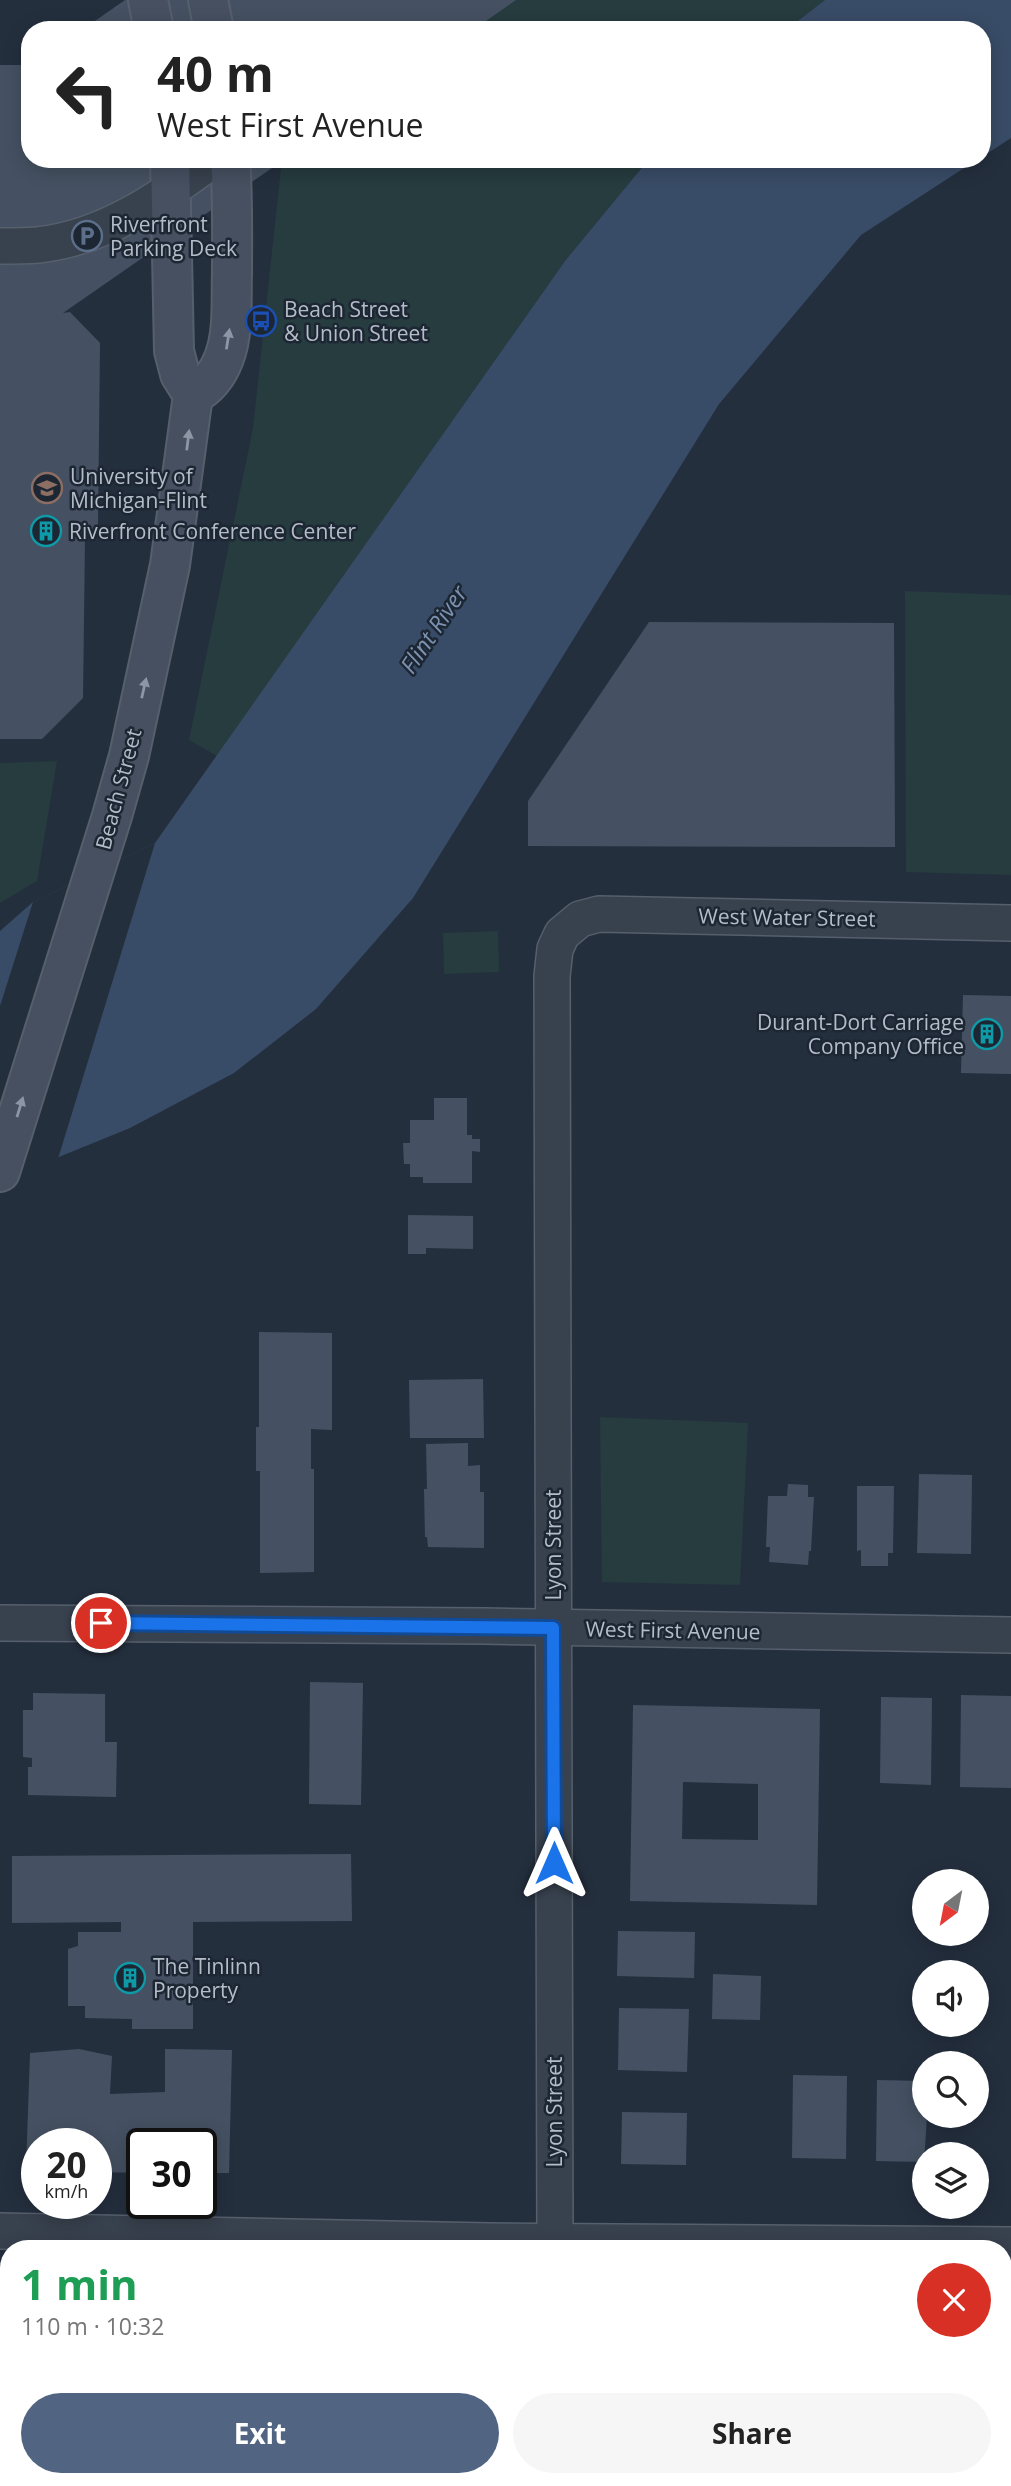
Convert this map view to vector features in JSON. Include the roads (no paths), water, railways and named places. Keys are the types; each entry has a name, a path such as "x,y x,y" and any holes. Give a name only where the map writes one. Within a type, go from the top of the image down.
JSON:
{"street":[{"path":"148,0 152,21"},
{"path":"208,0 212,21"},
{"path":"0,246 37,245 78,237 118,221 171,174 189,168"},
{"path":"171,174 174,351 180,374 193,395 214,377 227,346 232,296 231,168"},
{"name":"Beach Street","path":"0,1172 129,756 170,565 193,395"},
{"name":"West Water Street","path":"567,929 580,919 609,913 1011,923"},
{"name":"Lyon Street","path":"554,2240 552,976 555,949 567,929"},
{"name":"West First Avenue","path":"0,1623 1011,1635"},
{"path":"0,2231 356,2240"}],"water":[{"path":"825,0 1011,0 1011,138 991,151 991,21 798,21"},
{"name":"Flint River","path":"642,168 964,168 861,235 719,404 413,898 316,1009 234,1073 130,1128 0,1181 0,931 33,902 155,843 565,261"}],"place":[{"name":"Riverfront Parking Deck","path":"87,236"},
{"name":"Beach Street & Union Street","path":"261,321"},
{"name":"University of Michigan-Flint","path":"47,488"},
{"name":"Riverfront Conference Center","path":"46,531"},
{"name":"Durant-Dort Carriage Company Office","path":"987,1034"},
{"name":"The Tinlinn Property","path":"130,1978"}]}
